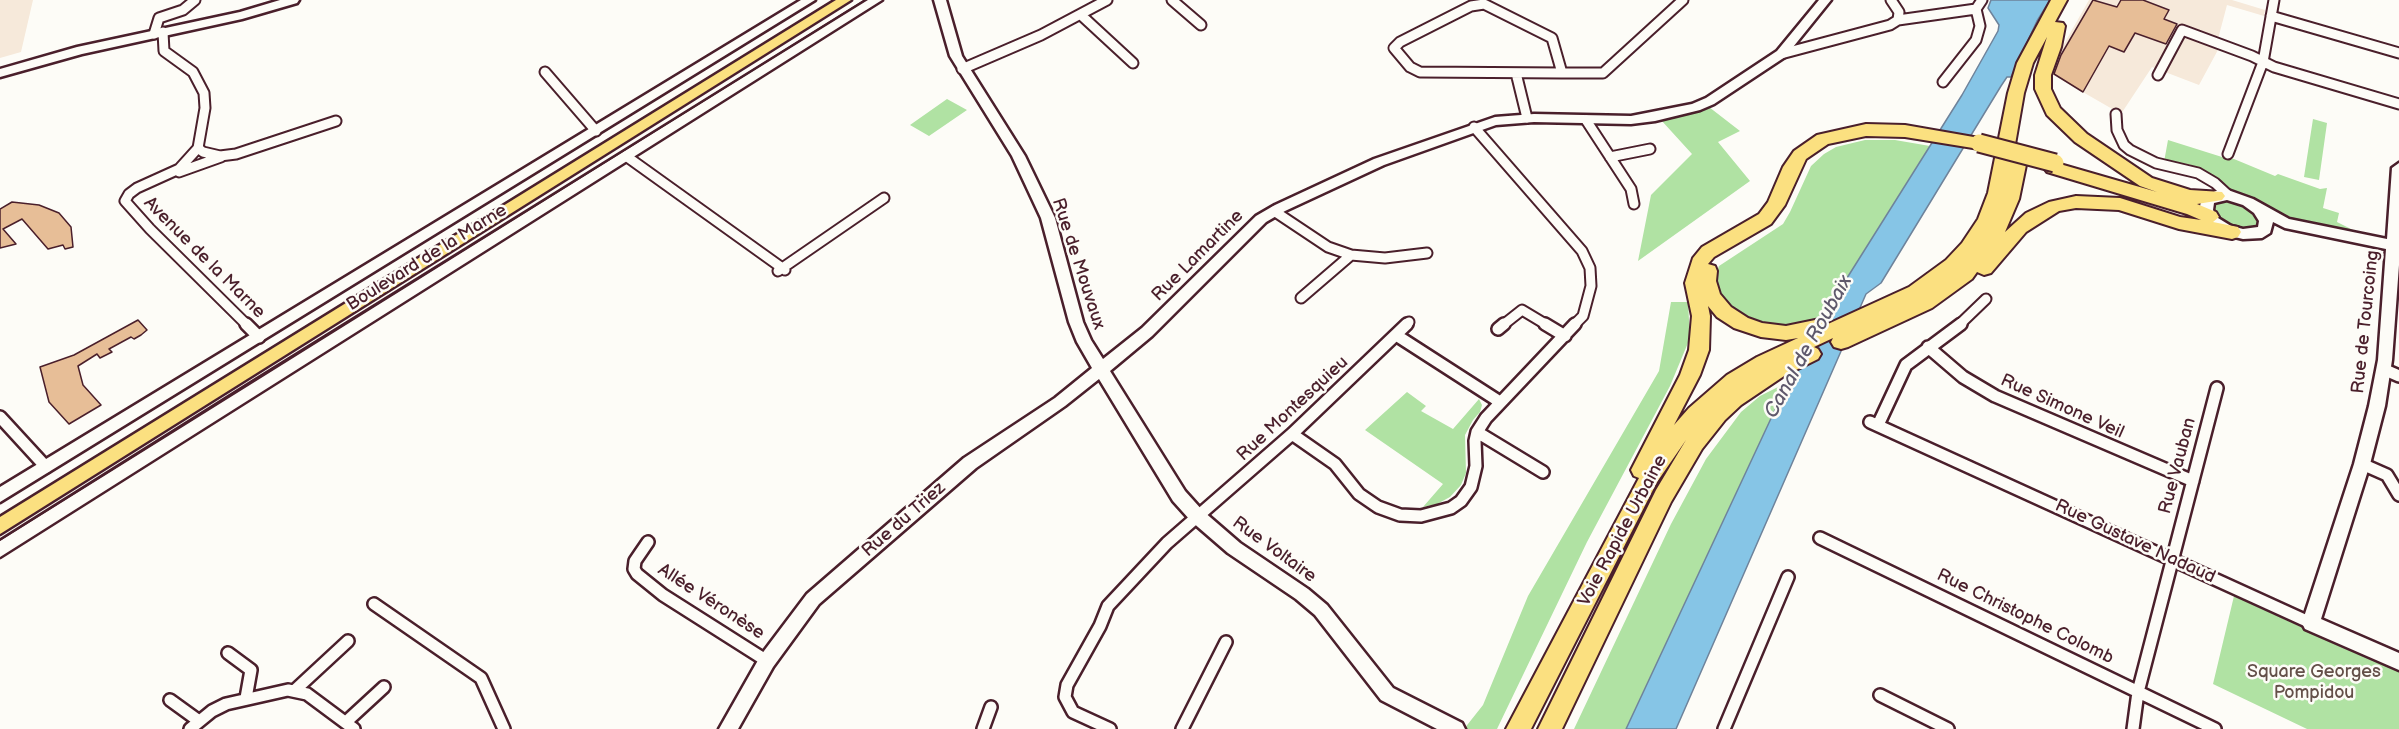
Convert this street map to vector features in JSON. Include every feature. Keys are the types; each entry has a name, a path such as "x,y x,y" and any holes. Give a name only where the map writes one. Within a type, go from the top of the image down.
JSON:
{"highway":[{"name":"Voie Rapide Urbaine","path":"1518,729 1572,629 1638,497 1672,442 1696,414 1720,391 1789,342 1896,302 1924,287 1961,256 1978,234 1991,209 2001,179 2020,77 2034,45 2059,0"},
{"path":"1911,314 1965,274 1997,233 2010,199 2033,81 2042,55 2072,0"},
{"path":"2057,26 2054,47 2043,75 2043,89 2053,111 2081,138 2146,182 2187,196"},
{"path":"1556,655 1572,606 1695,363 1702,327 1694,283 1699,262 1708,252 1766,219 1776,205 1795,161 1815,143 1855,131 1904,134 2054,165 2145,188 2187,196 2222,196"},
{"path":"1904,134 1856,138 1822,148 1805,164 1786,208 1777,221 1763,232 1718,257 1709,268 1708,289 1716,304 1732,319 1789,342 1904,291 1937,273 1961,256"},
{"path":"2054,165 2193,209 2210,218"},
{"path":"1911,314 1965,285 1990,262 2025,222 2055,206 2076,202 2120,204 2180,223 2232,232"},
{"name":"Voie Rapide Urbaine","path":"1550,729 1677,471 1718,414 1734,399 1764,379 1806,356 1911,314"}],"main road":[{"name":"Boulevard de la Marne","path":"0,517 835,0"},
{"name":"Boulevard de la Marne","path":"0,526 845,0"}],"street":[{"path":"165,177 183,165 198,148 205,108 204,93 193,72 164,51 156,22 159,18 183,10 195,0"},
{"path":"0,73 71,52 242,15 292,0"},
{"name":"Boulevard de la Marne","path":"0,495 809,0"},
{"name":"Boulevard de la Marne","path":"0,550 876,0"},
{"name":"Rue de Mouvaux","path":"940,0 962,69 1006,137 1048,218 1076,322 1100,370"},
{"path":"962,69 1041,35 1107,0"},
{"path":"1172,0 1202,24"},
{"path":"1562,73 1552,38 1484,4 1471,6 1400,42 1394,48 1410,67 1420,72 1562,73 1606,72 1683,0"},
{"name":"Rue Lamartine","path":"1100,370 1157,323 1246,232 1274,211 1373,165 1495,121 1527,118 1639,119 1689,109 1710,101 1781,54 1823,0"},
{"path":"1891,0 1899,12 1898,20"},
{"path":"1943,82 1976,40 1980,26 1976,9 1982,0"},
{"path":"2228,154 2263,62 2274,0"},
{"path":"1781,54 1890,25 1898,20 1976,9"},
{"path":"1081,15 1133,63"},
{"path":"2271,16 2399,53"},
{"path":"2157,75 2182,30 2263,62 2399,104"},
{"path":"545,72 596,131"},
{"path":"1516,73 1527,118"},
{"path":"2116,114 2117,130 2124,145 2130,150 2156,163 2198,173 2215,183 2222,196"},
{"path":"1587,120 1631,189 1634,204"},
{"path":"165,177 336,121"},
{"path":"1292,434 1335,464 1368,501 1388,511 1421,516 1451,508 1466,494 1475,477 1478,432 1486,418 1583,316 1589,299 1591,275 1586,256 1572,237 1474,128"},
{"path":"198,148 208,154 225,156"},
{"path":"1610,157 1650,149"},
{"path":"626,156 781,270 884,198"},
{"name":"Rue de Tourcoing","path":"2311,623 2362,464 2377,406 2396,249 2399,168"},
{"name":"Avenue de la Marne","path":"165,177 133,190 125,201 150,229 259,337"},
{"path":"2222,196 2243,199 2285,223 2396,249 2286,228 2248,235 2232,232 2210,218 2205,205 2207,200 2222,196"},
{"path":"2256,207 2263,213 2267,223 2260,233"},
{"path":"1274,211 1328,247 1351,255 1385,258 1427,253"},
{"path":"1301,298 1351,255"},
{"path":"1928,347 1967,320 1986,299"},
{"path":"1498,329 1522,310 1565,336"},
{"name":"Rue Montesquieu","path":"1110,729 1073,712 1065,697 1067,685 1114,598 1127,588 1161,549 1292,434 1409,322"},
{"path":"1396,335 1500,402"},
{"name":"Rue Gustave Nadaud","path":"1928,347 1906,366 1874,424 2399,662"},
{"name":"Rue Simone Veil","path":"1928,347 1963,377 1995,396 2193,481"},
{"path":"2383,369 2399,376"},
{"name":"Rue Voltaire","path":"1100,370 1170,483 1197,516 1234,548 1313,602 1330,620 1387,694 1456,729"},
{"name":"Rue du Triez","path":"728,729 767,660 803,610 829,584 966,467 1060,402 1100,370"},
{"name":"Rue Vauban","path":"2133,729 2138,692 2217,388"},
{"path":"0,417 46,467"},
{"path":"1478,432 1544,472"},
{"path":"2362,464 2387,475 2399,495"},
{"name":"Rue Christophe Colomb","path":"1820,538 2215,729"},
{"name":"Allée Véronèse","path":"648,542 635,561 634,569 637,574 663,595 767,660"},
{"path":"1724,729 1788,577"},
{"path":"374,604 481,678 504,729"},
{"path":"294,691 348,641"},
{"path":"1182,729 1226,642"},
{"path":"228,653 251,670 246,698"},
{"path":"170,700 194,725 220,706 280,691 294,691 307,694 350,726 384,687"},
{"path":"1880,695 1948,729"},
{"name":"Rue du Triez","path":"722,729 741,704"},
{"path":"983,729 991,706"}],"shaded area":[{"path":"0,0 33,0 21,52 0,58"},
{"path":"2089,0 2232,0 2265,10 2264,16 2227,5 2218,39 2219,48 2199,85 2152,67 2121,114 2048,72"}],"green space":[{"path":"947,99 967,110 929,136 910,125"},
{"path":"1709,107 1740,131 1718,142 1750,181 1638,261 1651,195 1692,154 1661,120"},
{"path":"2313,119 2327,123 2319,180 2304,177"},
{"path":"1865,140 1895,140 1930,146 1820,321 1778,327 1742,318 1717,294 1715,276 1719,266 1783,224 1811,166 1824,154 1836,147"},
{"path":"2168,140 2234,159 2275,176 2278,174 2320,189 2327,188 2323,208 2339,213 2337,222 2357,232 2270,213 2250,198 2234,192 2202,169 2188,164 2164,162"},
{"path":"2226,200 2235,201 2252,209 2260,221 2259,226 2250,230 2232,228 2217,218 2213,212 2214,204"},
{"path":"1671,302 1688,302 1690,338 1670,386 1587,542 1497,729 1464,729 1483,705 1528,596 1659,371"},
{"path":"1788,382 1626,729 1574,729 1671,524 1706,459 1741,412 1760,396"},
{"path":"1407,392 1426,406 1421,411 1453,429 1479,399 1482,405 1465,435 1466,473 1461,485 1450,497 1437,504 1423,507 1443,484 1365,430"},
{"name":"Square Georges Pompidou","path":"2234,596 2399,672 2399,729 2307,729 2213,684"}],"water":[{"name":"Canal de Roubaix","path":"1991,0 2050,0 2037,21 2011,77 2007,77 2001,86 1881,283 1866,294 1676,729 1626,729 1788,382 1820,321 1962,95 1998,31 1999,25 1988,8"}],"building":[{"path":"2093,0 2117,7 2121,0 2143,0 2169,10 2164,19 2177,24 2166,44 2135,33 2124,52 2109,46 2083,92 2054,74 2061,55"},
{"path":"12,202 39,205 59,213 71,227 73,247 65,249 63,245 48,249 22,219 3,229 16,244 0,248 0,209"},
{"path":"138,320 147,330 141,335 134,339 131,337 109,349 112,352 100,358 97,354 78,366 83,385 101,405 69,424 49,402 40,367 74,355"}],"tram line":[{"path":"0,540 865,0"}]}
